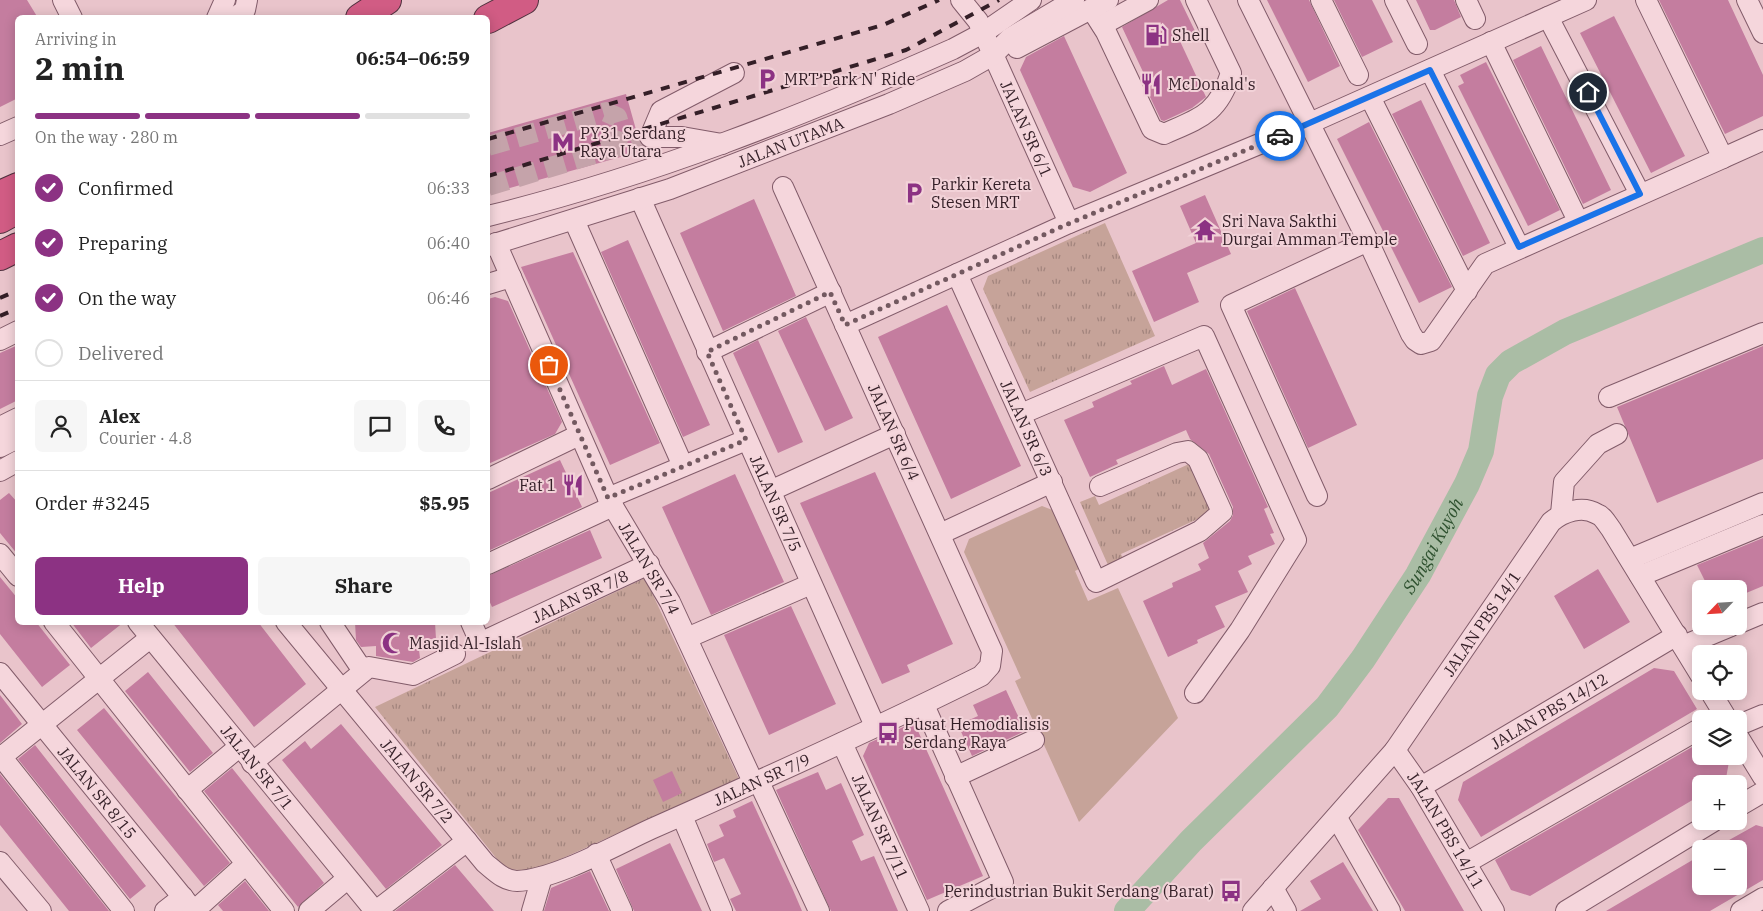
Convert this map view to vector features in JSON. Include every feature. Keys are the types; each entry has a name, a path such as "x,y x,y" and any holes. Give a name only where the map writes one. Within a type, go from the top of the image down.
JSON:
{"highway":[{"path":"364,15 387,0"},
{"path":"490,17 524,0"},
{"path":"0,195 15,188"},
{"path":"0,219 15,211"},
{"path":"0,256 15,248"}],"street":[{"path":"64,0 71,15"},
{"path":"218,15 225,0"},
{"path":"238,15 245,10 247,0"},
{"name":"JALAN SR 6/1","path":"960,0 971,10 984,33 1070,223"},
{"name":"JALAN UTAMA","path":"490,216 541,203 646,172 724,144 889,78 984,33 1031,0"},
{"name":"JALAN UTAMA","path":"492,244 574,220 702,177 889,104 965,71 994,55 1010,38 1074,0"},
{"path":"994,55 1017,48 1100,12 1148,0"},
{"path":"1100,12 1152,129 1164,134 1205,116 1224,94 1231,73 1196,0"},
{"path":"1248,0 1368,241 1414,340 1421,344 1431,341 1485,264 1519,247 1763,140"},
{"path":"1321,0 1358,75"},
{"path":"1395,0 1417,44"},
{"path":"1466,0 1475,18"},
{"path":"845,325 1070,223 1310,123 1586,0"},
{"path":"1646,0 1723,158"},
{"path":"1747,0 1763,33"},
{"path":"1548,17 1640,194"},
{"path":"1491,42 1578,221"},
{"path":"1430,70 1519,247"},
{"path":"724,144 682,137 650,136 661,111 734,73"},
{"path":"1370,97 1467,291"},
{"path":"0,135 15,128"},
{"name":"JALAN SR 6/4","path":"783,187 992,651 990,666 981,676"},
{"name":"JALAN SR 7/5","path":"640,198 746,440 875,726"},
{"path":"574,220 683,466"},
{"path":"1317,496 1231,305 1368,241"},
{"name":"JALAN SR 7/4","path":"492,244 512,277 579,435 611,502 649,564 687,638 819,911"},
{"name":"JALAN SR 6/3","path":"957,274 1096,582 1200,532 1222,512 1198,460 1188,451 1177,453 1100,486"},
{"path":"490,283 512,277"},
{"path":"707,352 830,292"},
{"path":"0,340 15,332"},
{"path":"1609,397 1763,333"},
{"path":"1021,414 1204,336 1296,540 1240,630 1195,693"},
{"path":"0,427 15,420"},
{"path":"770,491 895,434"},
{"path":"1617,434 1598,444 1564,482 1561,514 1586,510 1598,514 1611,529 1692,661"},
{"path":"490,478 579,435"},
{"path":"0,447 15,440"},
{"path":"490,563 683,466 746,440"},
{"path":"940,534 1052,482"},
{"path":"1635,567 1763,503"},
{"name":"JALAN PBS 14/1","path":"1253,911 1396,750 1551,522 1561,514"},
{"path":"1635,567 1763,525"},
{"path":"0,554 15,572"},
{"name":"JALAN SR 7/8","path":"472,625 479,640 484,642 649,564"},
{"path":"687,638 811,584"},
{"path":"1748,619 1763,613"},
{"path":"56,625 284,911"},
{"name":"JALAN SR 7/2","path":"288,625 485,863 505,879 516,881 542,877"},
{"path":"332,625 363,671"},
{"path":"124,911 1,757 99,678 144,630"},
{"name":"JALAN SR 7/1","path":"144,630 347,879 376,911"},
{"name":"JALAN PBS 14/12","path":"1421,787 1680,641 1700,635"},
{"path":"252,763 369,667 413,674 455,654"},
{"name":"JALAN SR 8/15","path":"0,673 190,906"},
{"name":"JALAN SR 7/9","path":"542,877 756,783 875,726 924,705 981,676"},
{"path":"924,705 1003,882 948,911"},
{"path":"1747,717 1763,715"},
{"path":"1466,863 1692,733"},
{"path":"955,777 1034,740"},
{"name":"JALAN SR 7/11","path":"842,743 919,911"},
{"path":"187,790 239,747"},
{"name":"JALAN PBS 14/11","path":"1396,750 1421,787 1494,911"},
{"path":"1747,751 1763,777"},
{"path":"1747,801 1763,792"},
{"path":"682,816 722,911"},
{"path":"1336,818 1390,911"},
{"path":"1566,911 1699,830"},
{"path":"376,911 467,841"},
{"path":"596,854 622,911"},
{"path":"0,862 41,911"},
{"path":"165,911 190,906 246,864"},
{"path":"532,911 531,908 542,877"},
{"path":"309,911 347,879"},
{"path":"1273,888 1286,911"},
{"path":"1741,911 1763,898"}],"green space":[{"path":"1105,223 1155,336 1030,392 983,289 988,276"},
{"path":"1189,464 1211,513 1121,554 1123,559 1108,565 1080,502 1095,496 1099,505"},
{"path":"1042,506 1055,511 1081,568 1075,571 1088,601 1118,588 1178,718 1079,822 1015,681 1021,678 964,552 969,539"},
{"path":"645,578 739,779 534,871 505,869 375,707"}],"building":[{"path":"0,0 27,0 36,15 15,15 15,100 0,107"},
{"path":"1168,0 1180,0 1195,31 1179,39 1206,97 1192,108 1164,121 1161,120 1140,76 1144,74 1122,27"},
{"path":"1267,0 1309,0 1340,66 1308,82"},
{"path":"1334,0 1372,0 1393,42 1362,57"},
{"path":"1416,0 1454,0 1461,17 1435,30 1430,30"},
{"path":"1659,0 1728,0 1763,75 1763,116 1725,134"},
{"path":"1614,16 1685,156 1651,173 1580,33"},
{"path":"1064,36 1127,173 1090,192 1073,187 1020,70 1026,57"},
{"path":"1541,46 1611,190 1583,204 1513,60"},
{"path":"1486,62 1560,210 1528,226 1458,86 1464,83 1460,75"},
{"name":"PY31 Serdang Raya Utara","path":"626,94 642,151 490,193 490,132"},
{"path":"1421,100 1490,243 1463,256 1392,114"},
{"path":"1369,122 1452,287 1419,303 1337,139"},
{"path":"1205,195 1231,254 1187,273 1199,302 1154,322 1132,271 1196,243 1180,206"},
{"path":"754,199 796,296 723,331 680,233"},
{"path":"628,240 710,425 683,437 601,252"},
{"path":"573,252 660,443 610,465 521,267"},
{"path":"1295,288 1357,425 1308,448 1247,311"},
{"path":"495,297 508,301 562,422 555,434 490,463 490,298"},
{"path":"947,305 1021,466 951,499 878,337"},
{"path":"806,317 853,418 825,431 778,331"},
{"path":"758,340 803,442 778,453 733,353"},
{"path":"15,346 15,402 0,409 0,353"},
{"path":"1763,346 1763,459 1657,503 1617,407"},
{"path":"1164,366 1172,385 1206,369 1268,507 1264,509 1274,533 1270,534 1275,544 1248,556 1252,564 1238,571 1248,592 1215,606 1225,627 1197,640 1198,643 1168,657 1143,601 1173,587 1172,583 1201,570 1198,564 1209,558 1203,543 1230,521 1233,515 1233,507 1209,454 1190,439 1186,430 1116,460 1118,464 1090,477 1064,420 1094,407 1092,402 1132,384 1130,381"},
{"path":"560,460 582,507 490,550 490,492"},
{"path":"875,472 953,644 907,665 910,672 882,684 800,503"},
{"path":"735,474 784,582 711,615 662,507"},
{"path":"9,493 15,500 15,551 0,533 0,500"},
{"path":"590,530 602,558 492,607 490,602 490,575"},
{"path":"1763,538 1763,586 1748,592 1748,580 1704,580 1697,565"},
{"path":"1598,569 1630,622 1584,649 1554,596"},
{"path":"0,577 15,595 15,625 38,625 70,665 42,687 0,634"},
{"path":"791,606 836,704 769,735 724,635"},
{"path":"73,625 120,625 91,648"},
{"path":"174,625 260,625 306,684 254,727"},
{"name":"Masjid Al-Islah","path":"355,625 435,625 436,639 429,639 429,650 419,650 420,658 413,662 376,656 376,646 361,647 356,640"},
{"path":"1654,668 1674,671 1697,709 1692,710 1692,712 1481,837 1458,800 1463,782"},
{"path":"148,672 213,753 190,772 125,691"},
{"path":"1006,690 1025,731 972,756 958,725 978,716 973,705"},
{"path":"0,695 22,724 0,743"},
{"path":"104,708 230,863 204,886 77,730"},
{"path":"914,722 983,876 927,900 863,756 869,743"},
{"path":"341,724 442,845 386,889 282,760 305,741 311,749"},
{"path":"35,745 146,886 130,899 18,759"},
{"path":"1692,747 1692,765 1728,765 1727,775 1692,775 1692,800 1530,896 1511,890 1495,860"},
{"path":"232,768 324,883 298,907 204,791"},
{"path":"672,771 682,793 663,802 653,780"},
{"path":"818,772 826,790 841,783 864,835 852,841 861,861 874,856 898,911 831,911 776,790"},
{"path":"0,774 109,911 69,911 0,825"},
{"path":"1388,798 1399,798 1464,911 1405,911 1358,830"},
{"path":"752,801 802,911 736,911 730,899 741,894 724,858 714,862 707,844 724,836 719,825 736,817 733,810"},
{"path":"1756,825 1763,827 1763,880 1747,889 1747,840 1729,840"},
{"path":"670,843 702,911 634,911 616,869"},
{"path":"1692,860 1692,895 1737,895 1710,911 1606,911"},
{"path":"1343,862 1373,911 1300,911 1321,899 1310,881"},
{"path":"455,865 494,911 395,911"},
{"path":"590,871 609,911 544,911 551,888"},
{"path":"245,881 269,911 223,911 218,905"}],"waterway":[{"name":"Sungai Kuyoh","path":"1127,911 1191,841 1327,707 1363,659 1418,575 1467,484 1481,451 1490,396 1498,375 1511,362 1565,332 1763,250"}],"tunnel":[{"path":"490,145 606,112 617,117 621,130 617,142 606,149"},
{"path":"490,185 650,137"}],"railway":[{"path":"490,138 883,25 939,0"},
{"path":"490,175 906,50 999,0"},
{"path":"0,298 15,291"},
{"path":"0,316 15,309"}],"way so far":[{"path":"549,365 608,498 746,440 707,352 772,322 830,292 845,325 1070,223 1280,136"}],"place":[{"name":"Shell","path":"1156,35"},
{"name":"MRT Park N' Ride","path":"767,79"},
{"name":"McDonald's","path":"1151,84"},
{"name":"PY31 Serdang Raya Utara","path":"563,142"},
{"name":"Parkir Kereta Stesen MRT","path":"914,193"},
{"name":"Sri Nava Sakthi Durgai Amman Temple","path":"1205,230"},
{"name":"Fat 1","path":"573,485"},
{"name":"Masjid Al-Islah","path":"393,643"},
{"name":"Pusat Hemodialisis Serdang Raya","path":"888,733"},
{"name":"Perindustrian Bukit Serdang (Barat)","path":"1231,891"}],"route":[{"path":"1280,136 1430,70 1519,247 1640,194 1588,92"}]}
